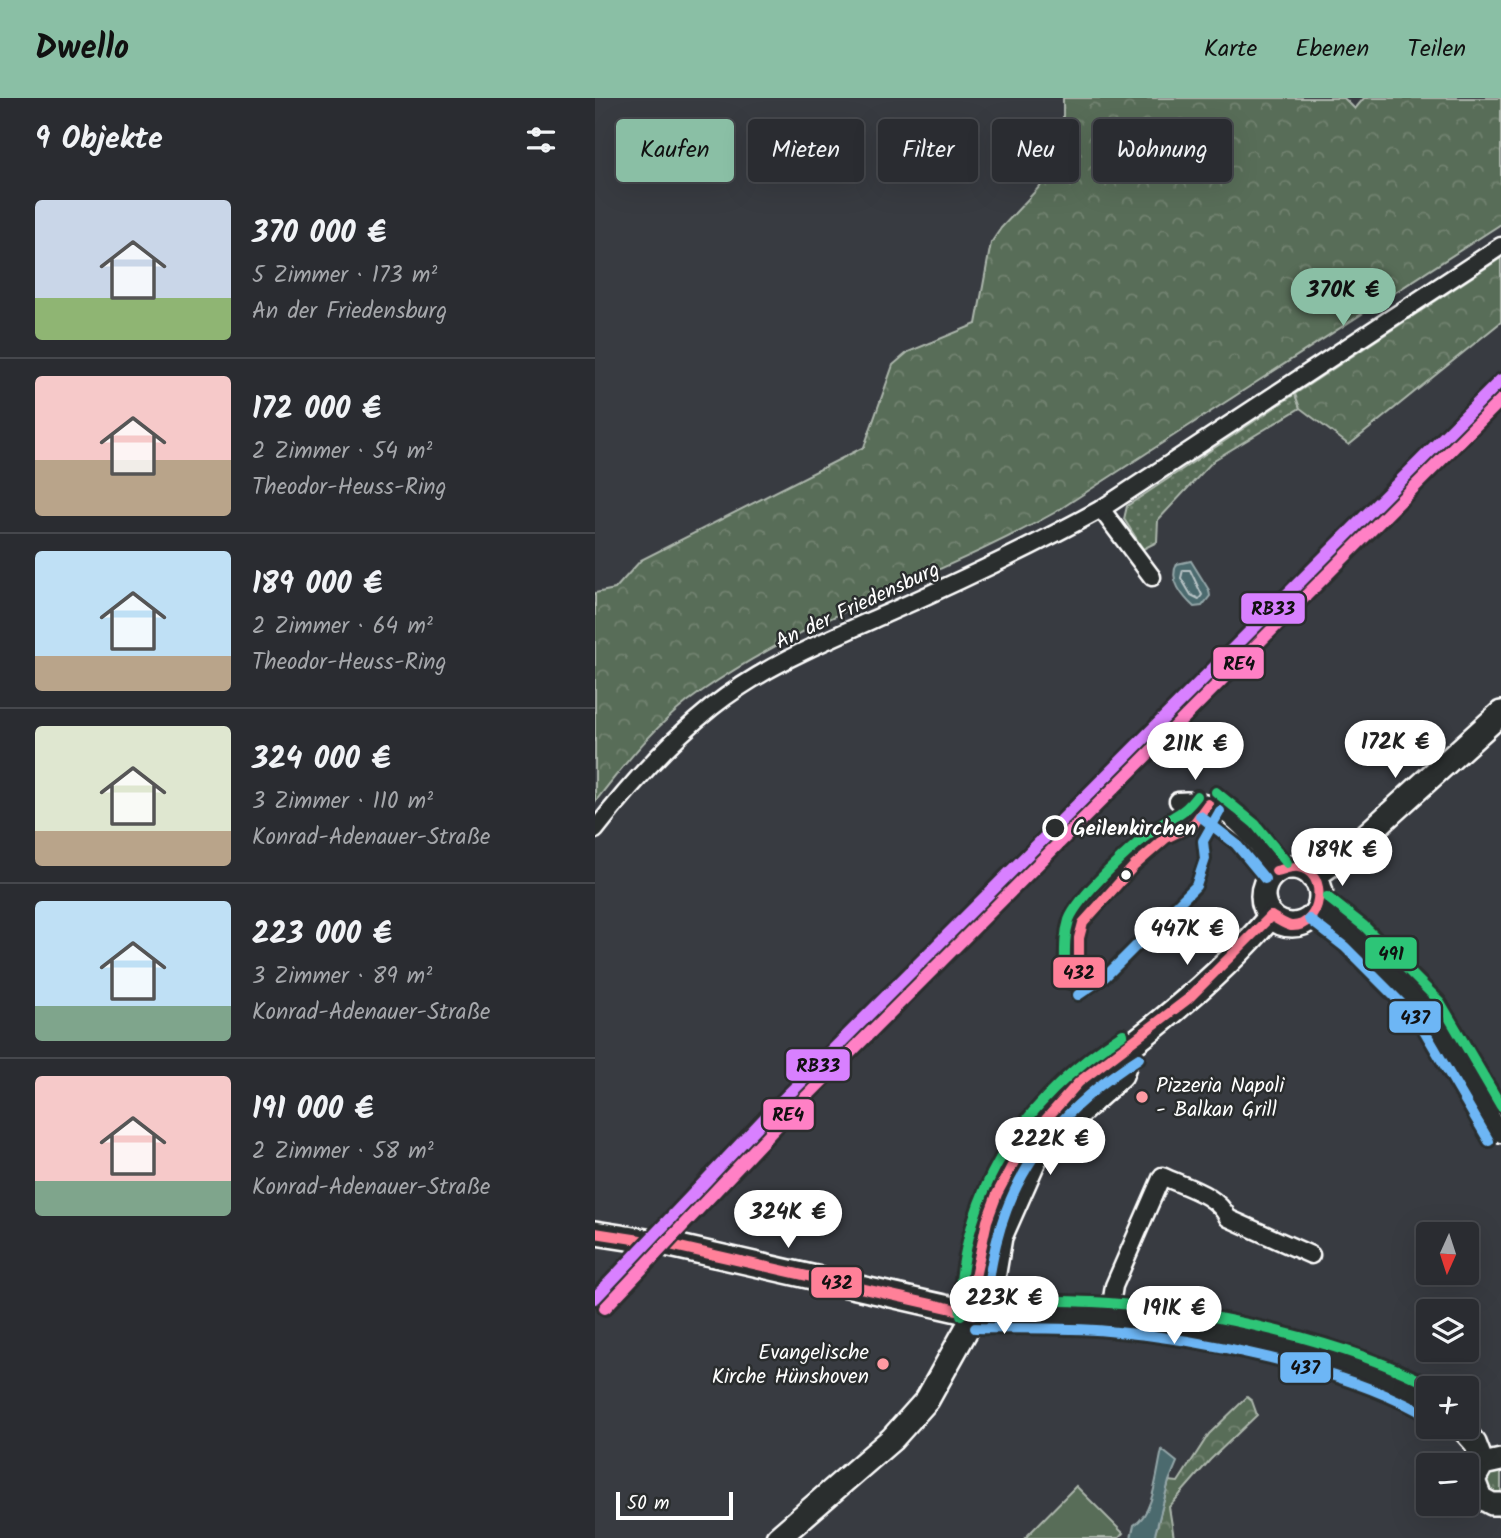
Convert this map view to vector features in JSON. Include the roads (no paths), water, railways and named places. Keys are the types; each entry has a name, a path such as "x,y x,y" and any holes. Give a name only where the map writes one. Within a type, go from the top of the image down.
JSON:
{"main road":[{"path":"1313,877 1348,852 1501,713"},
{"path":"1291,867 1313,877 1320,888 1318,908 1310,919 1297,924 1283,923 1271,916 1262,896 1266,882 1276,871 1291,867"},
{"path":"778,1538 913,1418 948,1367 975,1314 972,1294 983,1234 999,1188 1018,1149 1041,1120 1092,1072 1131,1046 1257,933 1271,916"},
{"path":"595,1233 666,1244 975,1314"}],"street":[{"name":"An der Friedensburg","path":"595,831 640,773 713,706 775,667 831,637 1032,547 1101,509 1501,246"},
{"path":"1101,509 1152,576"},
{"path":"1178,801 1191,800 1208,804 1233,820 1259,847 1276,871"},
{"path":"1318,908 1354,936 1429,1012 1501,1134"},
{"path":"1109,1317 1114,1286 1162,1176 1212,1199 1223,1206 1228,1218 1311,1255"},
{"path":"975,1314 1147,1320 1244,1340 1389,1379 1416,1394"},
{"path":"1471,1439 1492,1462 1474,1480 1477,1493 1486,1502 1501,1504"}],"water":[{"path":"1191,561 1209,590 1210,596 1202,606 1194,607 1181,593 1174,576 1177,564"},
{"path":"1162,1450 1177,1462 1169,1481 1154,1538 1131,1538 1134,1525 1141,1519 1150,1502"}],"place":[{"name":"Geilenkirchen","path":"1055,828"},
{"name":"Pizzeria Napoli - Balkan Grill","path":"1142,1097"},
{"name":"Evangelische Kirche Hünshoven","path":"883,1364"}]}
